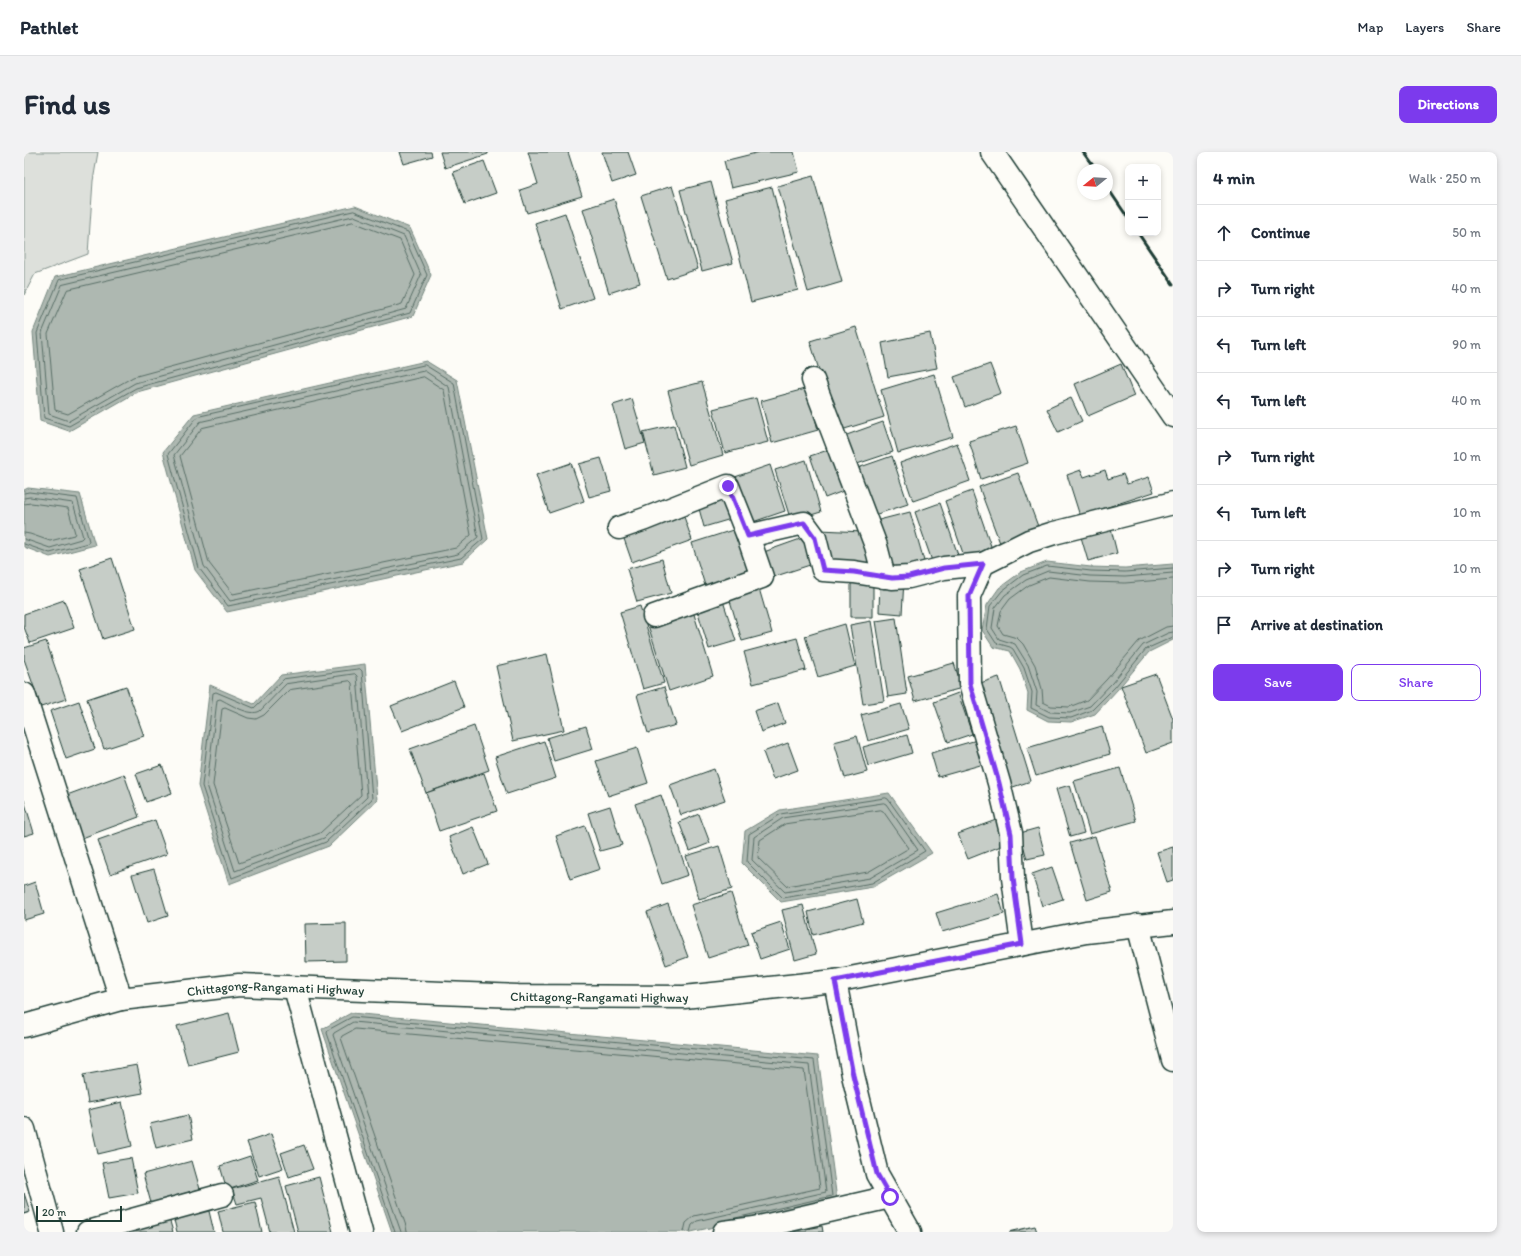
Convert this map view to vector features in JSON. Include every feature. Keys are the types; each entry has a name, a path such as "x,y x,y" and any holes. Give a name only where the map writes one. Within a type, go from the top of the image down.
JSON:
{"street":[{"path":"992,152 1173,416"},
{"path":"814,380 876,546 884,577"},
{"path":"619,528 728,486 748,536 762,577 654,616"},
{"path":"748,536 804,523 815,538 823,570 854,572 884,577 909,577 944,568 983,564 1029,541 1173,503"},
{"path":"983,564 969,596 970,684 999,783 1011,834 1013,878 1022,944"},
{"path":"24,694 121,999"},
{"name":"Chittagong-Rangamati Highway","path":"24,1026 121,999 239,986 518,996 684,997 835,981 1086,932 1173,922"},
{"path":"1138,925 1173,1060"},
{"path":"835,981 853,1075 877,1174 910,1232"},
{"path":"295,988 361,1232"},
{"path":"24,1129 52,1232"},
{"path":"88,1232 222,1195"},
{"path":"724,1232 755,1228 890,1197"}],"shaded area":[{"path":"24,152 98,152 93,181 88,254 35,274 24,295"}],"water":[{"path":"355,206 410,228 431,275 413,316 137,392 69,431 40,421 33,332 55,277"},
{"path":"426,361 457,380 488,539 463,562 227,612 195,570 163,452 194,414"},
{"path":"28,488 80,494 95,545 50,557 24,547 24,490"},
{"path":"1047,562 1091,567 1125,568 1173,564 1173,640 1149,652 1095,714 1071,722 1048,721 1027,710 1028,693 1020,669 1010,651 993,647 982,630 987,605 999,588 1021,572"},
{"path":"365,664 377,800 329,846 229,884 198,786 210,685 254,704 281,675"},
{"path":"889,793 932,853 873,887 781,902 742,863 745,831 780,810"},
{"path":"351,1013 818,1056 837,1200 691,1232 392,1232 322,1029"}],"building":[{"path":"400,152 431,152 432,156 404,164"},
{"path":"440,152 488,152 488,154 445,168"},
{"path":"528,152 568,152 582,196 527,213 520,190 538,184"},
{"path":"602,152 628,152 636,175 612,183"},
{"path":"760,152 794,152 799,172 731,188 724,161"},
{"path":"484,161 496,193 465,204 453,172"},
{"path":"813,176 842,282 808,292 778,186"},
{"path":"711,182 733,263 702,271 680,190"},
{"path":"672,186 698,269 667,279 641,196"},
{"path":"772,187 798,290 751,302 725,199"},
{"path":"614,199 640,283 609,293 583,209"},
{"path":"565,213 593,298 562,309 535,223"},
{"path":"856,327 884,417 838,431 810,341"},
{"path":"930,333 937,368 888,377 882,343"},
{"path":"990,364 1001,393 965,407 954,377"},
{"path":"1121,364 1134,396 1088,416 1075,384"},
{"path":"934,374 953,437 898,453 881,390"},
{"path":"702,382 723,455 689,465 668,391"},
{"path":"808,388 818,430 772,443 761,401"},
{"path":"756,398 768,442 725,453 713,409"},
{"path":"1071,398 1082,421 1058,432 1047,409"},
{"path":"632,399 645,443 625,449 613,405"},
{"path":"883,422 893,452 854,465 844,436"},
{"path":"674,425 685,467 654,475 643,432"},
{"path":"1016,426 1028,463 981,479 969,441"},
{"path":"957,443 970,481 913,501 900,463"},
{"path":"831,449 846,490 825,498 810,456"},
{"path":"892,456 908,504 871,516 855,469"},
{"path":"601,458 611,491 589,497 579,464"},
{"path":"806,460 821,512 791,521 775,470"},
{"path":"571,463 584,501 549,513 536,475"},
{"path":"770,465 785,511 747,524 732,478"},
{"path":"1081,470 1084,477 1105,470 1108,479 1123,474 1127,484 1149,477 1154,492 1080,516 1067,475"},
{"path":"1018,473 1039,529 1000,543 979,487"},
{"path":"972,491 992,549 965,559 945,501"},
{"path":"724,498 731,519 704,527 698,505"},
{"path":"940,503 958,555 933,564 915,512"},
{"path":"682,511 692,540 632,562 622,533"},
{"path":"910,512 926,568 895,576 879,520"},
{"path":"736,529 750,576 706,589 692,543"},
{"path":"1111,529 1117,553 1088,561 1081,537"},
{"path":"820,530 863,532 869,566 826,561"},
{"path":"803,538 813,564 770,578 761,553"},
{"path":"112,558 135,629 103,639 80,569"},
{"path":"662,559 671,593 637,602 627,569"},
{"path":"851,578 873,579 873,617 851,617"},
{"path":"880,579 904,580 902,614 879,612"},
{"path":"758,585 772,633 742,641 728,594"},
{"path":"722,598 736,641 709,649 696,606"},
{"path":"64,600 74,628 30,643 24,627 24,614"},
{"path":"640,606 664,683 643,689 620,612"},
{"path":"693,611 713,676 669,691 648,625"},
{"path":"896,618 907,694 888,697 876,621"},
{"path":"871,621 884,701 863,704 850,625"},
{"path":"845,624 855,666 818,677 805,636"},
{"path":"797,638 806,670 753,684 744,652"},
{"path":"46,641 66,699 41,707 24,659 24,648"},
{"path":"547,654 564,730 513,741 496,666"},
{"path":"954,663 962,688 915,701 908,676"},
{"path":"1156,674 1173,719 1173,743 1146,753 1121,686"},
{"path":"999,677 1031,781 1007,789 974,685"},
{"path":"454,681 464,707 402,731 391,706"},
{"path":"126,686 144,736 104,749 87,699"},
{"path":"664,687 676,725 648,733 637,695"},
{"path":"958,693 972,734 948,742 934,702"},
{"path":"79,701 95,749 66,759 50,711"},
{"path":"778,703 785,723 761,732 754,711"},
{"path":"901,704 909,729 868,741 861,715"},
{"path":"474,726 489,770 426,793 410,749"},
{"path":"586,726 593,749 554,761 547,738"},
{"path":"1102,726 1110,754 1036,776 1027,748"},
{"path":"907,735 912,753 868,766 863,747"},
{"path":"857,736 867,772 845,778 834,742"},
{"path":"977,740 984,764 938,777 931,753"},
{"path":"544,741 556,778 507,794 495,757"},
{"path":"788,743 798,770 773,779 763,752"},
{"path":"637,748 648,783 608,796 596,761"},
{"path":"162,765 172,793 146,802 136,774"},
{"path":"1120,768 1136,821 1090,834 1074,781"},
{"path":"714,769 725,800 681,815 670,785"},
{"path":"484,773 497,811 439,831 426,793"},
{"path":"124,774 139,817 82,838 67,795"},
{"path":"1070,785 1084,833 1070,837 1056,789"},
{"path":"661,795 688,875 662,884 635,804"},
{"path":"24,800 34,833 24,836"},
{"path":"610,806 622,845 600,851 588,813"},
{"path":"699,814 710,843 690,851 679,822"},
{"path":"155,820 167,854 110,874 98,840"},
{"path":"996,820 1006,844 968,859 958,834"},
{"path":"585,826 600,869 570,879 556,836"},
{"path":"473,827 488,864 463,874 449,837"},
{"path":"1038,828 1045,855 1027,859 1020,833"},
{"path":"1095,836 1112,892 1087,900 1070,843"},
{"path":"719,846 732,889 699,899 686,856"},
{"path":"1173,847 1173,880 1167,882 1157,852"},
{"path":"1052,867 1063,899 1042,906 1032,874"},
{"path":"154,869 168,916 147,923 132,875"},
{"path":"35,882 44,914 24,920 24,886"},
{"path":"731,893 748,945 708,958 691,905"},
{"path":"998,894 1004,914 942,932 936,913"},
{"path":"857,899 863,922 813,935 808,912"},
{"path":"668,904 688,957 666,965 647,912"},
{"path":"803,905 816,954 795,960 782,910"},
{"path":"781,922 790,949 760,959 751,932"},
{"path":"346,923 346,961 306,962 305,924"},
{"path":"229,1013 239,1052 188,1065 177,1026"},
{"path":"137,1065 143,1093 88,1103 83,1075"},
{"path":"122,1102 132,1146 98,1154 88,1110"},
{"path":"188,1115 193,1139 156,1148 150,1124"},
{"path":"271,1134 283,1168 259,1176 247,1142"},
{"path":"304,1145 313,1169 289,1177 281,1153"},
{"path":"250,1156 258,1180 227,1190 220,1166"},
{"path":"131,1158 138,1193 109,1198 102,1163"},
{"path":"192,1161 200,1189 151,1203 143,1174"},
{"path":"279,1176 294,1232 270,1232 261,1198 237,1204 232,1189"},
{"path":"319,1177 333,1232 298,1232 286,1186"},
{"path":"24,1193 30,1212 24,1214"},
{"path":"255,1202 262,1232 223,1232 218,1211"},
{"path":"208,1207 214,1232 177,1232 173,1216"},
{"path":"167,1211 173,1232 93,1232"},
{"path":"822,1226 823,1232 789,1232"},
{"path":"1035,1226 1037,1232 1009,1232"}],"railway":[{"path":"1083,152 1092,164"},
{"path":"1113,196 1125,214"},
{"path":"1140,236 1173,284"}],"route":[{"path":"728,486 748,536 804,523 815,538 823,570 854,572 892,578 909,577 944,568 983,564 969,596 970,684 999,783 1011,834 1013,878 1022,944 835,981 853,1075 877,1174 890,1197"}]}
